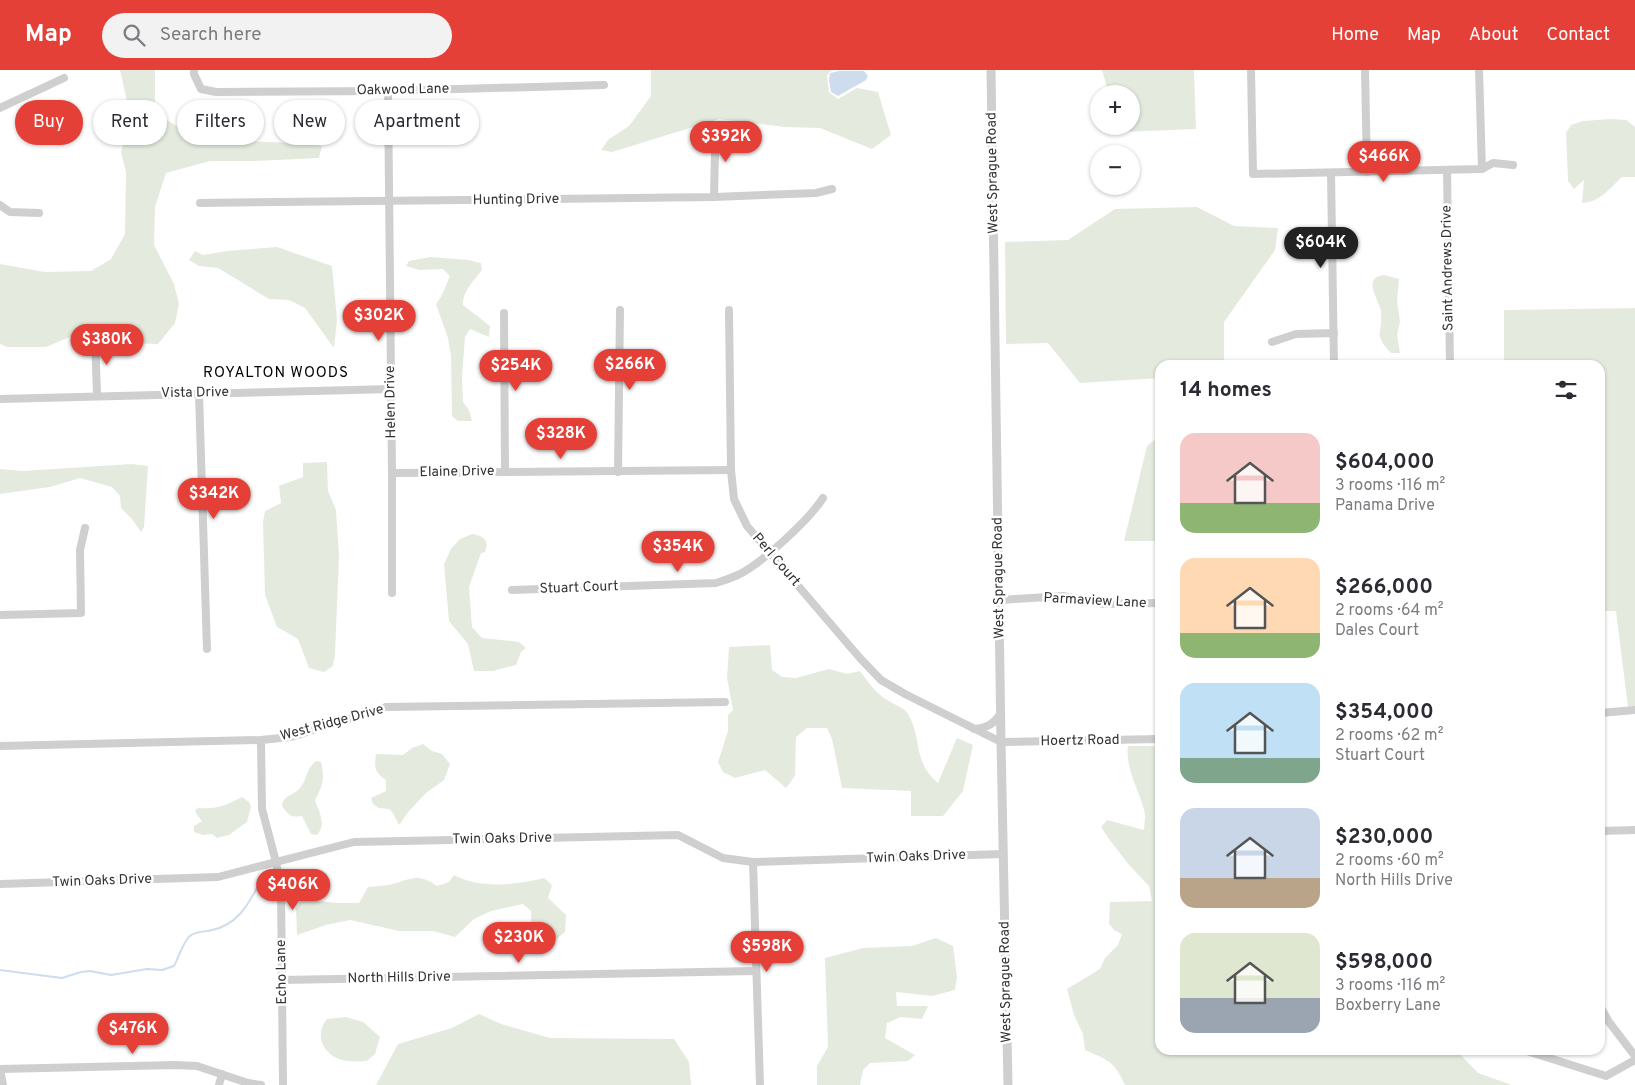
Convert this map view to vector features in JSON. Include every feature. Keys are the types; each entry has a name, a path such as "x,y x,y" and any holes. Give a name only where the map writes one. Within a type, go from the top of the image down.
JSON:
{"street":[{"name":"Oakwood Lane","path":"194,70 201,89 216,92 388,91 604,85"},
{"name":"West Sprague Road","path":"991,70 1008,1085"},
{"path":"1250,70 1254,174 1482,169 1493,163 1513,165"},
{"path":"1365,70 1367,172"},
{"path":"1479,70 1482,169"},
{"path":"0,108 64,78"},
{"name":"Helen Drive","path":"388,91 392,594"},
{"path":"714,197 715,152 721,128"},
{"name":"Saint Andrews Drive","path":"1447,170 1450,360"},
{"path":"1331,173 1334,360"},
{"name":"Hunting Drive","path":"200,203 714,197 816,193 832,189"},
{"path":"0,205 10,212 39,214"},
{"path":"618,472 620,310"},
{"name":"Perl Court","path":"729,310 731,470 734,499 747,526 881,680 1001,742"},
{"path":"504,313 505,471"},
{"path":"1272,342 1296,334 1334,333"},
{"path":"95,337 96,395"},
{"name":"Vista Drive","path":"0,399 96,395 391,389"},
{"path":"199,393 207,648"},
{"name":"Elaine Drive","path":"392,473 731,470"},
{"name":"Stuart Court","path":"512,590 716,583 738,575 770,552 815,510 823,498"},
{"path":"0,614 81,613 80,550 85,528"},
{"name":"Parmaview Lane","path":"1000,600 1063,596 1104,604 1155,603"},
{"name":"West Ridge Drive","path":"0,746 261,740 291,737 386,707 725,702"},
{"path":"1605,713 1635,710"},
{"path":"974,729 989,726 996,721 1001,713"},
{"name":"Hoertz Road","path":"1001,742 1155,739"},
{"name":"Echo Lane","path":"261,740 262,810 276,862 281,890 283,1085"},
{"path":"1605,831 1635,830"},
{"name":"Twin Oaks Drive","path":"0,884 218,877 354,842 678,835 724,858 753,862 1003,854"},
{"path":"753,862 760,1085"},
{"name":"North Hills Drive","path":"283,980 756,971"},
{"path":"1605,1016 1635,1056"},
{"path":"1540,1055 1606,1076 1635,1060"},
{"path":"3,1085 0,1069 176,1065 197,1066 248,1083 261,1085"},
{"path":"219,1085 222,1074"}],"shaded area":[{"path":"120,70 155,70 155,100 127,100"},
{"path":"651,70 832,70 827,75 829,92 838,99 857,88 878,92 891,135 872,149 820,128 785,127 719,119 612,152 601,150 609,139 629,126 651,96"},
{"path":"1102,70 1194,70 1196,129 1140,131 1140,85 1106,85"},
{"path":"167,120 177,126 177,145 264,145 264,142 274,142 274,145 322,146 319,158 210,161 166,173 155,207 154,245 174,284 179,304 175,323 158,344 126,343 105,336 72,336 46,347 7,347 0,344 0,264 45,272 91,271 111,259 125,234 126,172 121,152 123,145 167,145"},
{"path":"1626,120 1635,127 1635,177 1622,177 1599,198 1582,203 1584,180 1574,189 1568,181 1566,133 1571,125 1583,121"},
{"path":"1197,207 1234,226 1278,228 1275,250 1224,322 1224,360 1155,360 1155,378 1080,383 1048,343 1006,344 1005,242 1068,240 1115,209"},
{"path":"277,247 332,266 337,319 334,348 305,308 289,300 269,299 218,268 199,266 189,260 195,251 203,255"},
{"path":"430,257 481,263 482,270 470,286 463,300 463,305 490,326 489,337 470,329 465,337 462,376 463,402 469,410 472,421 458,421 452,416 451,356 448,338 436,304 450,276 443,269 419,270 406,266 409,261"},
{"path":"1384,275 1399,279 1397,300 1400,322 1397,335 1400,353 1391,353 1380,337 1381,313 1373,281 1377,277"},
{"path":"1635,308 1635,706 1628,707 1616,611 1605,611 1605,360 1504,360 1504,310"},
{"path":"1155,439 1155,541 1124,541 1147,446"},
{"path":"327,462 328,491 336,510 339,555 335,655 333,666 324,672 309,668 298,639 277,627 265,595 263,522 265,511 281,503 279,486 303,477 303,463"},
{"path":"132,464 148,466 144,527 141,532 121,508 120,496 112,487 80,478 50,487 0,494 0,469 22,471"},
{"path":"472,534 482,537 486,541 486,548 485,552 481,553 469,587 472,627 482,638 519,642 526,648 521,652 516,665 493,671 474,671 468,644 449,621 444,564 451,549 460,539"},
{"path":"770,645 772,670 782,677 796,678 829,669 847,674 860,671 880,695 907,712 913,724 924,767 938,783 957,738 973,745 963,791 943,816 911,816 911,791 842,788 832,739 827,728 807,728 796,737 795,776 786,788 765,770 735,778 723,772 718,762 728,731 728,715 733,710 727,678 729,647"},
{"path":"423,744 432,751 442,754 450,764 444,780 426,793 399,825 389,809 379,808 373,804 371,798 386,791 386,780 376,770 376,754 403,755 412,748"},
{"path":"1128,746 1155,746 1155,1055 1461,1055 1478,1073 1512,1085 1125,1085 1110,1062 1085,1050 1083,1034 1074,1015 1067,989 1100,969 1105,958 1118,945 1122,934 1114,930 1109,924 1110,902 1152,901 1149,886 1129,865 1101,827 1107,820 1144,830 1145,812 1130,771"},
{"path":"316,761 321,762 323,773 321,786 315,800 322,822 317,835 311,834 302,816 295,817 290,815 282,806 284,800 302,786 310,768"},
{"path":"242,797 249,802 251,807 247,822 229,835 217,838 212,834 203,835 194,832 194,826 202,821 195,810 198,808 221,806"},
{"path":"454,875 486,884 510,884 544,878 552,885 548,898 566,915 565,932 553,942 532,940 531,911 523,904 491,911 474,919 455,937 433,931 399,931 350,920 326,925 297,935 296,909 302,899 337,903 359,903 368,887 388,885 412,878 430,881 437,886 449,882"},
{"path":"936,938 953,946 957,977 955,990 932,996 896,992 897,1006 928,1006 922,1019 901,1017 887,1023 885,1038 915,1055 908,1061 870,1063 863,1070 860,1085 817,1085 817,1066 828,1047 825,958 863,948 912,946"},
{"path":"479,1014 501,1024 550,1038 674,1039 689,1062 691,1085 376,1085 398,1044 452,1028"},
{"path":"346,1017 363,1022 380,1037 375,1054 367,1061 350,1061 333,1056 328,1052 321,1040 323,1026 327,1019"}],"water":[{"path":"864,71 868,76 866,80 838,96 831,92 829,80 830,73"}],"waterway":[{"path":"0,970 62,978 90,971 111,975 147,969 162,970 174,966 186,941 192,934 220,928 240,914 258,886"}],"district":[{"name":"ROYALTON WOODS","path":"276,373"}]}
